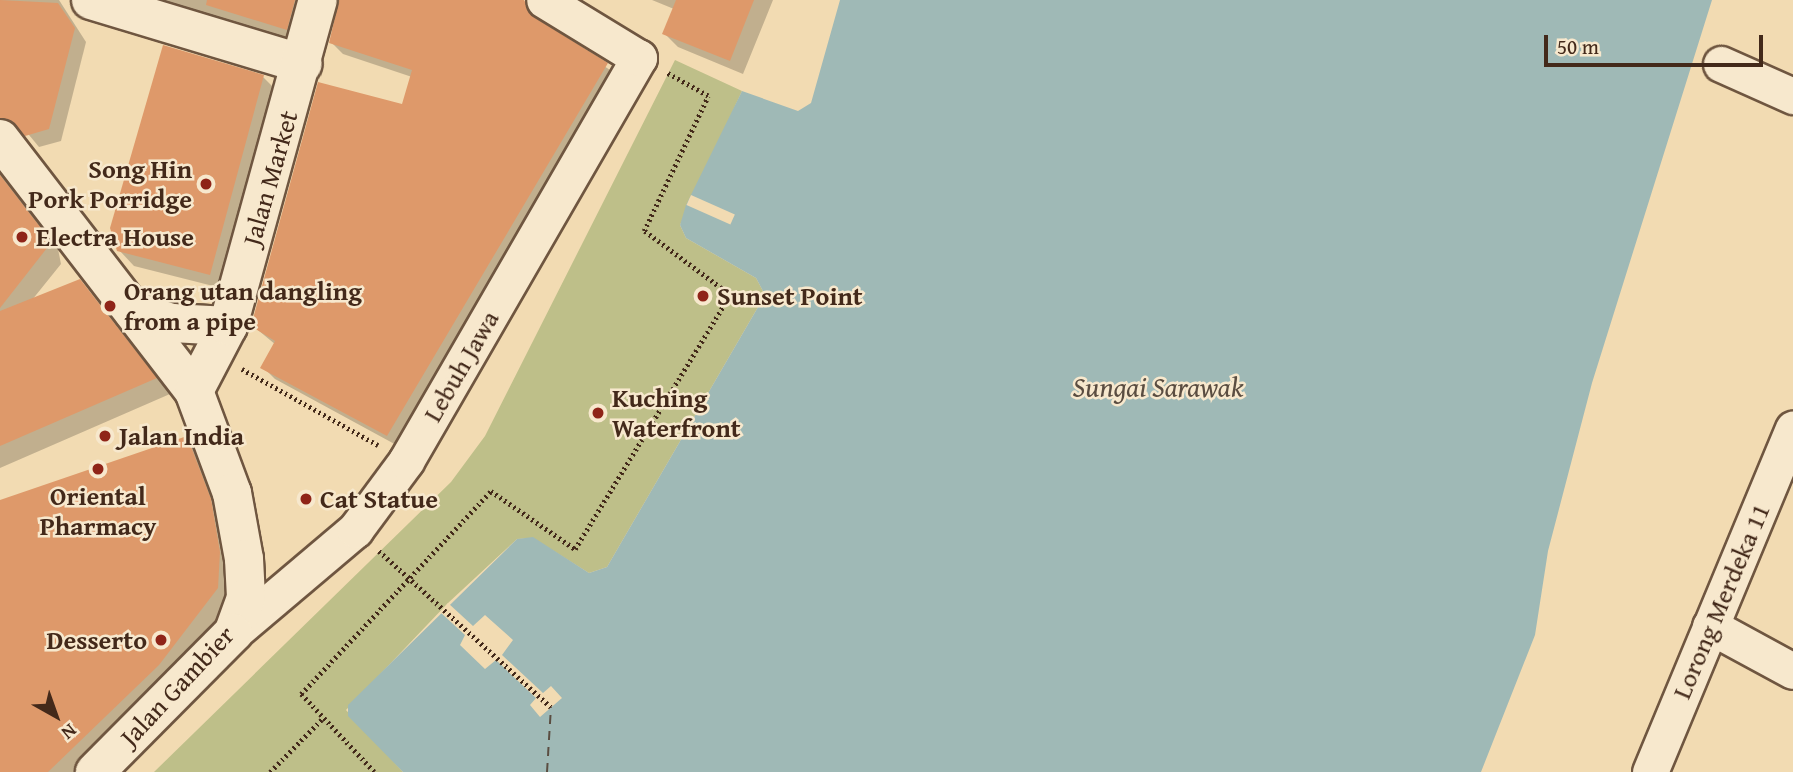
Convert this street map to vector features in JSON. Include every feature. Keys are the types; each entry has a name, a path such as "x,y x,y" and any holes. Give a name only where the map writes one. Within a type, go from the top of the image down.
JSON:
{"main road":[{"path":"91,0 303,64"},
{"name":"Jalan Market","path":"194,391 223,340 303,64 318,0"},
{"name":"Jalan Gambier","path":"0,139 194,391 232,493 244,559 246,598 233,633 95,772"},
{"path":"133,311 223,340"}],"street":[{"path":"544,0 639,58"},
{"name":"Lebuh Jawa","path":"233,633 355,530 406,461 639,58"},
{"path":"1721,64 1793,96"},
{"name":"Lorong Merdeka 11","path":"1650,772 1792,438"},
{"path":"1710,626 1793,671"}],"path":[{"path":"374,772 301,694 411,580 491,491 575,549 730,295 644,231 708,96 639,58"},
{"path":"223,340 406,461"},
{"path":"355,530 551,707"},
{"path":"271,772 323,718"}],"green space":[{"name":"Kuching Waterfront","path":"675,60 742,91 680,225 686,238 756,278 765,295 607,567 589,573 533,538 517,539 448,603 346,710 403,772 154,772 451,482 485,436"}],"water":[{"name":"Sungai Sarawak","path":"840,0 1712,0 1592,383 1548,551 1535,635 1481,772 403,772 348,716 348,705 517,539 533,537 589,573 607,567 765,295 756,278 686,238 680,225 686,205 742,91 798,111 811,103"}],"pier":[{"path":"691,195 735,215 730,225 687,205"},
{"path":"448,603 473,626 485,615 513,640 502,655 543,693 551,686 562,698 540,717 530,705 536,698 496,660 485,669 460,645 465,635 440,612"}],"building":[{"path":"0,0 58,3 75,28 49,129 25,136 0,118"},
{"path":"207,0 295,0 287,30 206,5"},
{"path":"339,0 524,0 534,17 608,63 387,436 260,368 275,341 251,326 318,82 402,104 412,70 329,43"},
{"path":"676,0 754,0 730,61 662,34"},
{"path":"163,45 264,75 210,275 117,251 110,228"},
{"name":"Electra House","path":"0,175 44,232 47,248 0,308"},
{"path":"80,279 157,378 0,446 0,311"},
{"path":"187,436 211,499 220,552 218,588 159,665 48,772 0,772 0,500"}],"ferry route":[{"path":"547,772 551,707"}],"place":[{"name":"Song Hin Pork Porridge","path":"206,184"},
{"name":"Electra House","path":"22,237"},
{"name":"Sunset Point","path":"703,296"},
{"name":"Orang utan dangling from a pipe","path":"110,306"},
{"name":"Kuching Waterfront","path":"598,413"},
{"name":"Jalan India","path":"105,436"},
{"name":"Oriental Pharmacy","path":"98,469"},
{"name":"Cat Statue","path":"306,499"},
{"name":"Desserto","path":"161,640"}]}
